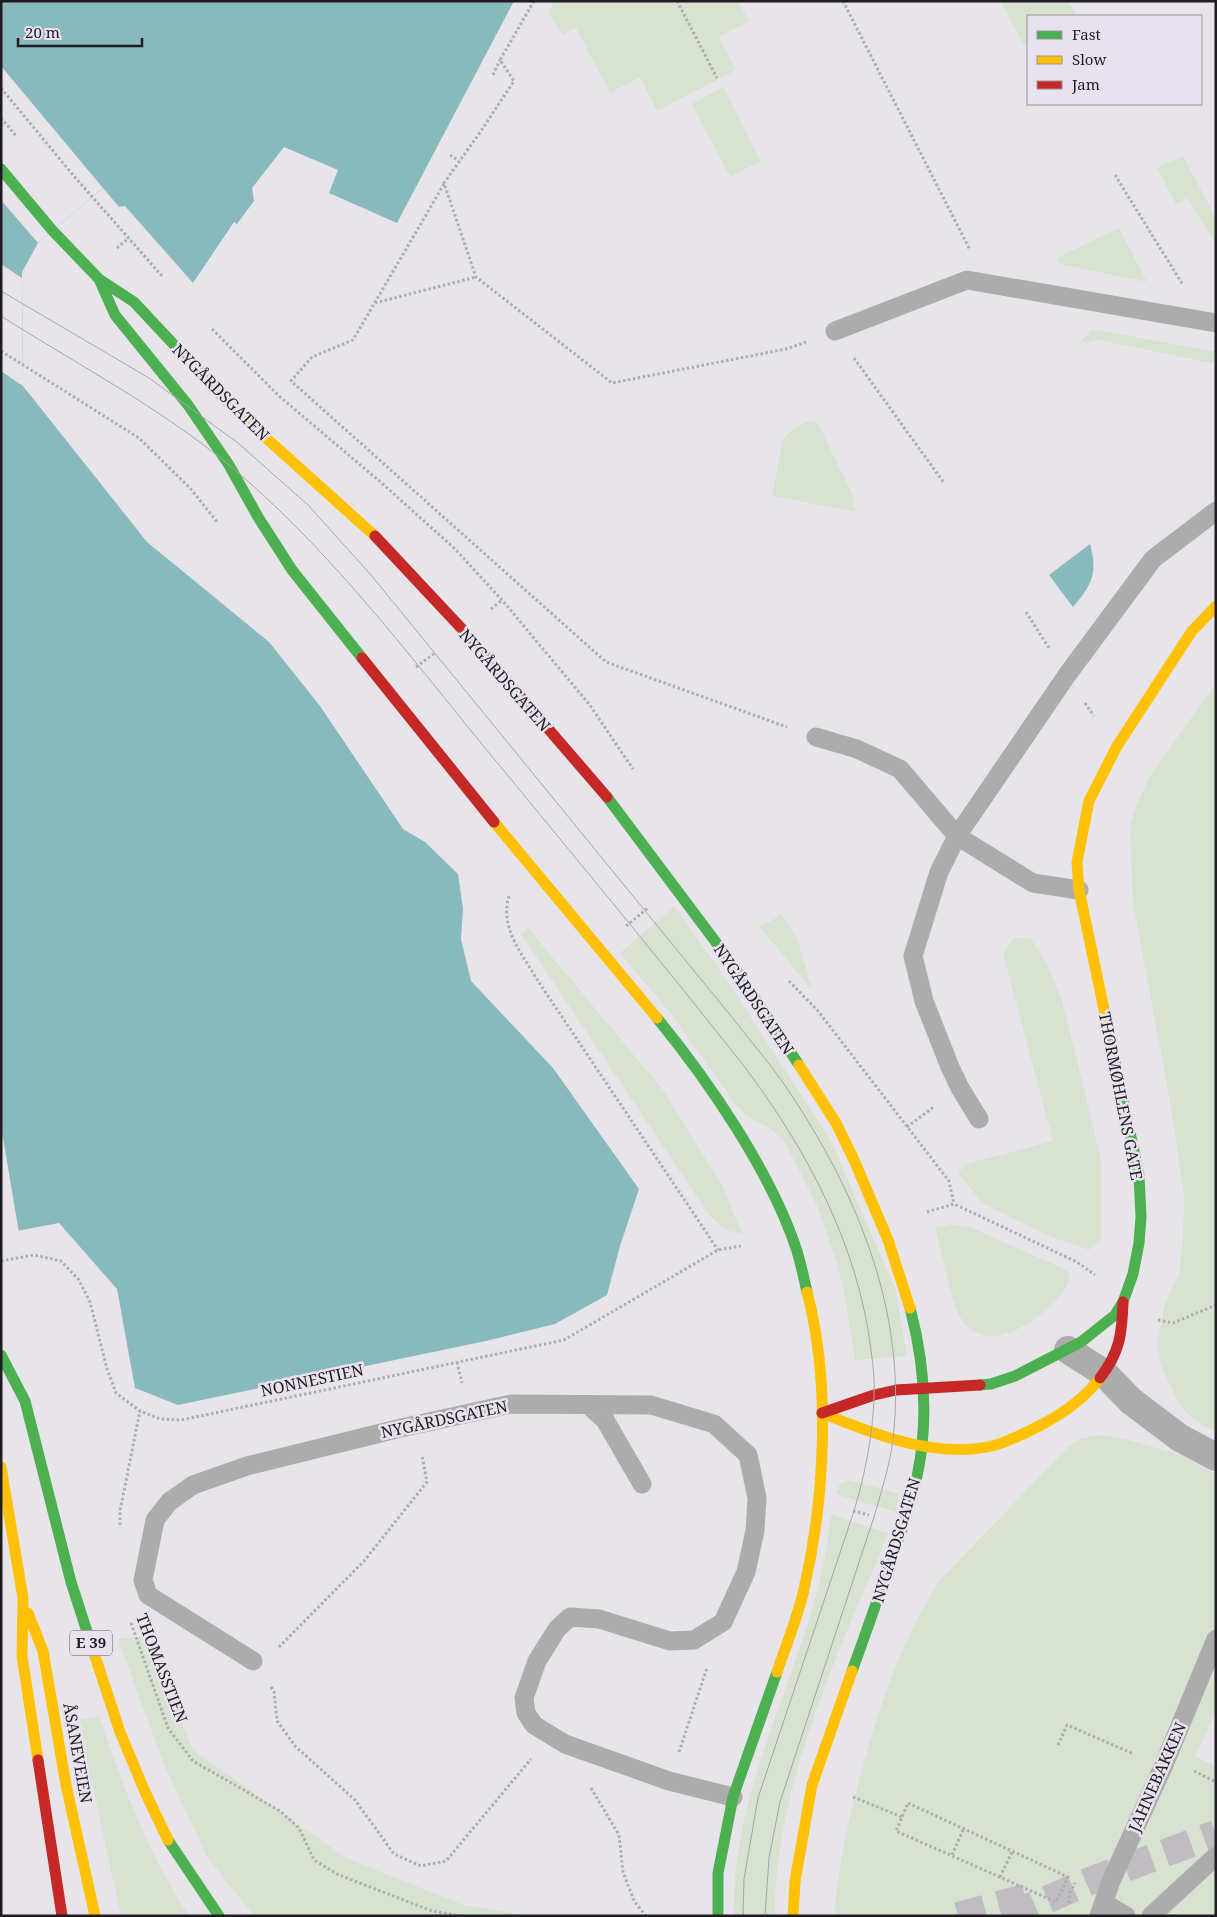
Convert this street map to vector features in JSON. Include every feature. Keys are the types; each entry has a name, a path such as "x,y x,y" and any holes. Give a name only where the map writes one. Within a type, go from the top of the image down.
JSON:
{"main road":[{"name":"NYGÅRDSGATEN","path":"1,169 52,230 99,280 134,302 236,411 369,530 463,630 616,808 733,966 836,1123 854,1160 888,1240 904,1286 920,1352 924,1389 922,1445 904,1525 812,1785 795,1881 793,1916"},
{"name":"NYGÅRDSGATEN","path":"99,280 115,315 188,405 229,465 258,517 292,570 478,803 663,1026 710,1088 752,1155 775,1198 796,1251 810,1302 819,1360 822,1413 819,1504 804,1590 733,1797 718,1873 718,1916"},
{"name":"THORMØHLENS GATE","path":"822,1413 874,1395 896,1390 991,1384 1015,1376 1068,1350 1102,1327 1115,1315 1123,1302 1133,1274 1139,1243 1141,1217 1140,1175 1079,890 1077,862 1089,801 1117,746 1192,631 1216,606"},
{"name":"THORMØHLENS GATE","path":"822,1413 893,1440 922,1445 977,1448 998,1444 1028,1431 1086,1396 1104,1373 1116,1353 1122,1331 1123,1302"},
{"name":"E 39","path":"1,1355 25,1401 71,1582 120,1732 145,1792 172,1847 219,1916"},
{"path":"1,1467 23,1598 22,1656 62,1916"},
{"name":"ÅSANEVEIEN","path":"23,1598 42,1651 66,1784 95,1916"}],"street":[{"path":"1068,1350 1104,1373 1131,1401 1180,1438 1216,1457"}],"lane":[{"path":"835,331 967,280 1211,322"},
{"path":"980,1119 960,1088 950,1068 924,1001 913,956 939,872 957,836 1066,675 1153,559 1216,511"},
{"path":"816,738 857,749 900,769 957,836 1033,883 1079,890"},
{"name":"NYGÅRDSGATEN","path":"257,1663 148,1595 143,1580 155,1520 169,1502 193,1485 247,1466 401,1428 512,1404 651,1405 714,1424 748,1455 757,1498 755,1531 746,1572 723,1622"},
{"path":"588,1405 605,1420 642,1484"},
{"path":"723,1622 694,1640 670,1641 599,1619 570,1617 557,1629 537,1661 524,1698 526,1713 534,1724 565,1744 669,1781 733,1797"},
{"name":"JAHNEBAKKEN","path":"1101,1910 1111,1881 1163,1767 1216,1639"},
{"path":"1151,1916 1216,1856"},
{"path":"1101,1910 1126,1916"}],"path":[{"path":"493,75 534,1"},
{"path":"677,1 717,78"},
{"path":"843,1 988,284"},
{"path":"500,60 514,82 444,183 353,340 312,357 291,381 606,662 816,738"},
{"path":"1,88 92,197 166,281"},
{"path":"450,155 459,161"},
{"path":"1115,175 1211,322"},
{"path":"444,183 476,277 612,383 786,349 835,331 944,483"},
{"path":"115,250 129,238"},
{"path":"375,303 476,277"},
{"path":"206,323 279,396 384,485 454,548 502,600 589,704 635,772"},
{"path":"1,350 139,438 190,488 220,526"},
{"path":"491,609 502,600"},
{"path":"388,690 463,630"},
{"path":"512,890 508,898 506,916 511,936 538,981 718,1250 741,1246"},
{"path":"622,929 651,906"},
{"path":"782,982 788,980 818,1011 949,1181 954,1204"},
{"path":"926,1212 954,1204 1077,1262 1096,1275 1123,1302 1155,1319 1173,1323 1216,1305"},
{"name":"NONNESTIEN","path":"1,1261 34,1255 61,1261 78,1280 90,1302 107,1369 116,1393 140,1411 160,1419 181,1420 564,1340 718,1250"},
{"path":"120,1530 120,1511 140,1411"},
{"path":"427,1482 364,1561 257,1663 274,1691 277,1721 296,1747 355,1800 394,1854 421,1866 446,1860 551,1736"},
{"path":"846,1510 874,1517"},
{"name":"THOMASSTIEN","path":"130,1622 168,1728 193,1761 280,1811 299,1828 314,1860 339,1876 432,1910 461,1916"},
{"path":"669,1781 723,1622"},
{"path":"1058,1745 1067,1725 1163,1767"},
{"path":"1193,1770 1216,1782"},
{"path":"853,1797 902,1817"},
{"path":"908,1803 1068,1877 1056,1902 896,1831 902,1817 908,1803"},
{"path":"612,1822 618,1835 623,1872 634,1901 646,1916"},
{"path":"952,1855 964,1828"},
{"path":"1000,1877 1013,1850"}],"green space":[{"path":"555,1 738,1 749,21 719,37 736,70 657,111 640,77 610,93 576,28 562,35 548,11"},
{"path":"1001,1 1069,1 1076,15 1027,15 1027,44 1024,46"},
{"path":"723,87 761,161 730,177 692,104"},
{"path":"1183,156 1216,218 1216,244 1187,198 1176,204 1157,168"},
{"path":"1119,228 1147,282 1060,264 1057,258"},
{"path":"1092,329 1216,352 1216,364 1098,340 1087,343 1081,341"},
{"path":"808,421 818,423 852,494 856,512 772,496 783,439 794,428"},
{"path":"1216,683 1216,1432 1205,1427 1186,1413 1176,1398 1161,1365 1157,1345 1164,1307 1179,1273 1183,1239 1184,1195 1170,1101 1133,903 1130,835 1131,822 1148,779"},
{"path":"674,906 722,973 830,1139 895,1288 907,1356 855,1360 845,1297 836,1260 818,1208 783,1140 771,1129 748,1117 737,1106 672,1015 620,953"},
{"path":"781,915 797,938 812,990 760,927"},
{"path":"528,928 663,1090 723,1187 742,1234 726,1230 709,1215 521,934"},
{"path":"1015,937 1031,939 1044,958 1062,1000 1101,1159 1101,1239 1089,1250 1049,1236 982,1203 958,1173 966,1164 1053,1141 1003,954"},
{"path":"951,1224 970,1227 1062,1268 1070,1273 1066,1288 1046,1310 1017,1330 1002,1335 987,1336 973,1331 962,1320 953,1301 935,1228"},
{"path":"1099,1435 1129,1440 1177,1454 1216,1474 1216,1712 1195,1757 1216,1766 1216,1916 834,1916 844,1844 868,1749 893,1673 927,1602 941,1579 1069,1446 1080,1439"},
{"path":"849,1480 899,1494 896,1512 835,1494 840,1484"},
{"path":"831,1515 888,1533 820,1699 797,1770 781,1843 776,1880 775,1916 734,1916 735,1877 740,1839 759,1765 813,1606 823,1567"},
{"path":"146,1636 193,1750 348,1859 463,1905 530,1916 254,1916 207,1857 163,1762 118,1639"},
{"path":"99,1716 117,1768 149,1844 161,1869 189,1916 121,1916 78,1720"}],"water":[{"path":"1,1 514,1 397,223 329,193 338,170 284,147 252,188 254,201 237,224 234,222 193,283 125,206 119,207 103,188 38,243 22,272 23,386 147,542 269,642 320,706 403,829 425,842 458,874 463,909 461,939 471,981 553,1068 639,1189 620,1246 607,1295 555,1324 486,1341 178,1405 135,1388 117,1289 59,1223 1,1234"},
{"path":"1090,544 1093,563 1092,578 1085,592 1073,607 1049,575"}],"pier":[{"path":"1,66 103,188 38,243 1,200"},
{"path":"1,264 22,278 23,386 1,371"},
{"path":"1,1126 19,1233 1,1237"}],"tunnel":[{"path":"1009,1916 1090,1881 1216,1834"},
{"path":"958,1916 1028,1897"}],"tram line":[{"path":"1,291 149,378 238,443 308,505 371,575 772,1068 810,1124 854,1208 871,1252 884,1298 892,1344 896,1391 892,1449 874,1517 780,1802 769,1858 765,1916"},
{"path":"1,316 118,387 202,444 264,496 331,563 422,670 744,1066 789,1131 826,1200 842,1236 855,1273 864,1311 874,1379 872,1425 865,1469 854,1511 758,1798 744,1879 743,1916"}],"traffic: fast":[{"path":"1,169 52,230 99,279 134,302 221,395"},
{"path":"99,279 115,315 188,405 229,465 258,517 292,570 362,658"},
{"path":"607,797 733,965 799,1065"},
{"path":"657,1018 718,1099 772,1190 797,1251 807,1292"},
{"path":"980,1385 991,1384 1015,1376 1081,1342 1115,1315 1123,1302 1133,1274 1139,1243 1141,1217 1139,1175 1106,1019"},
{"path":"852,1671 905,1521 920,1460 924,1393 918,1342 910,1308"},
{"path":"1,1355 25,1401 71,1582 91,1644"},
{"path":"718,1916 718,1873 733,1797 777,1672"},
{"path":"168,1840 219,1916"}],"traffic: slow":[{"path":"221,395 236,411 375,536"},
{"path":"1106,1019 1079,890 1077,862 1089,801 1117,746 1192,631 1216,606"},
{"path":"494,822 657,1018"},
{"path":"799,1065 836,1123 854,1160 888,1240 910,1308"},
{"path":"777,1672 804,1589 817,1517 821,1479 822,1402 820,1364 815,1327 807,1292"},
{"path":"822,1413 862,1429 905,1442 927,1447 971,1449 1005,1442 1049,1420 1080,1399 1100,1378"},
{"path":"1,1467 23,1598 22,1656 38,1760"},
{"path":"28,1613 43,1651 66,1785 95,1916"},
{"path":"91,1644 120,1732 145,1792 168,1840"},
{"path":"793,1916 795,1881 812,1785 852,1671"}],"traffic: jam":[{"path":"375,536 463,630 607,797"},
{"path":"362,658 494,822"},
{"path":"1100,1378 1112,1360 1119,1342 1123,1302"},
{"path":"822,1413 874,1395 896,1390 980,1385"},
{"path":"38,1760 62,1916"}]}
